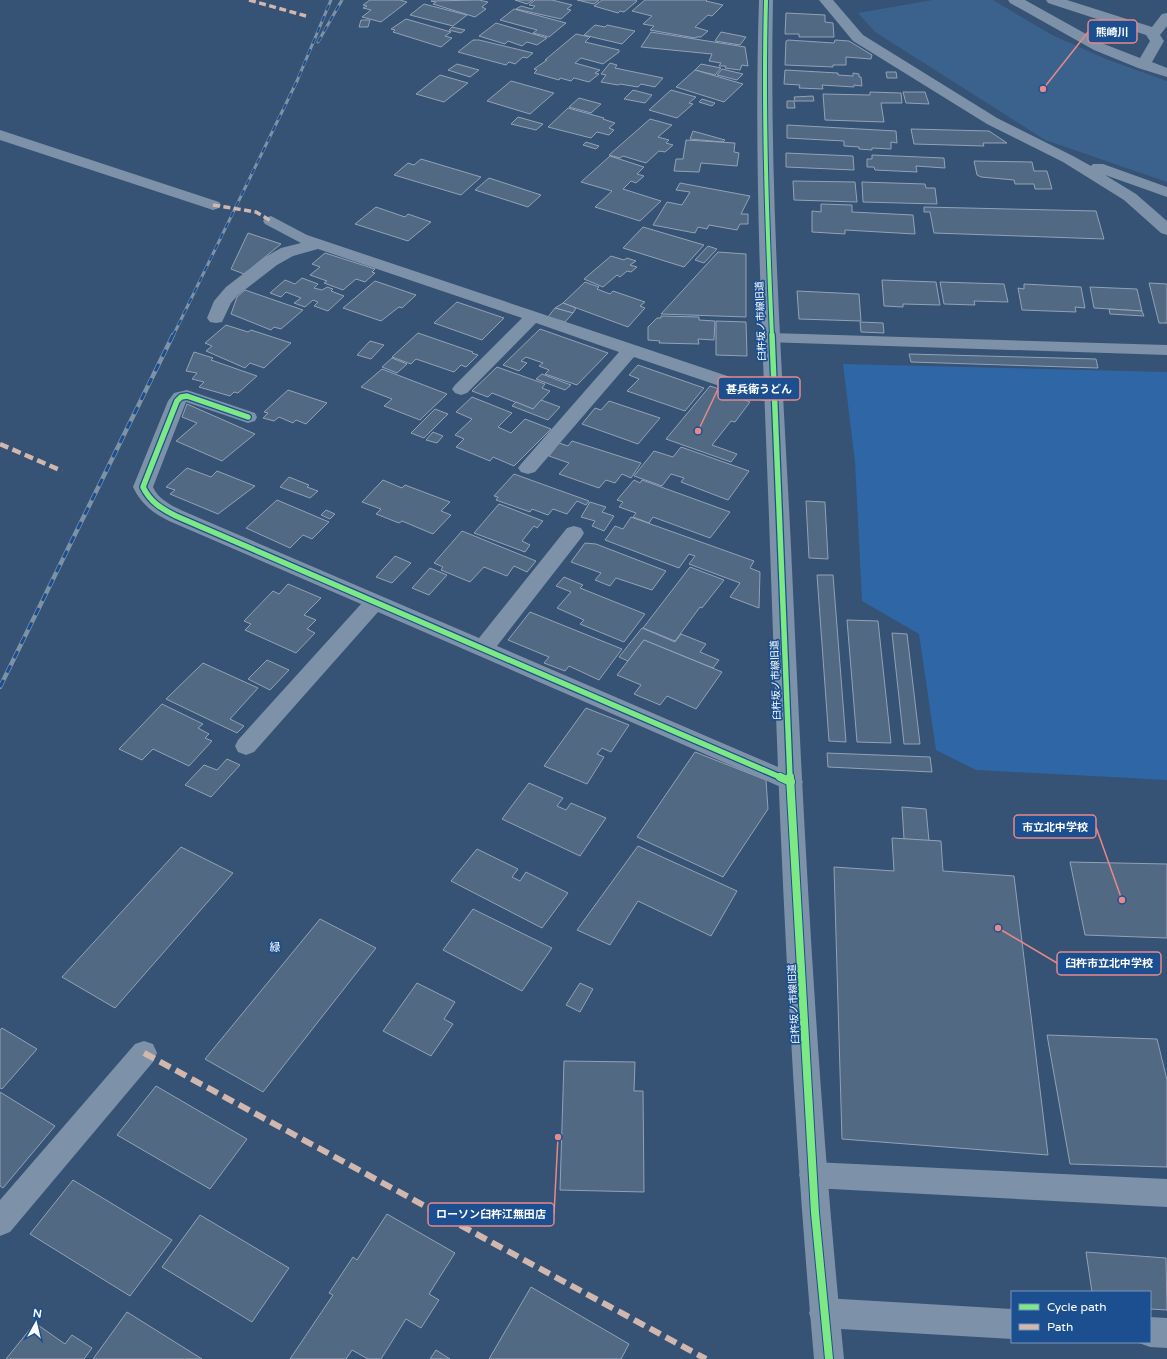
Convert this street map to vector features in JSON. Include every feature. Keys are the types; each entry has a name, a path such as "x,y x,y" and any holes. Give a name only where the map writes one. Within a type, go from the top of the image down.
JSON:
{"street":[{"name":"臼杵坂ノ市線旧道","path":"766,0 764,75 766,190 771,338 791,782 813,1175 828,1359"},
{"path":"826,0 858,38 912,73 992,121 1068,159 1130,197 1167,230"},
{"path":"1014,0 1071,33 1143,65 1167,73"},
{"path":"1054,0 1155,33"},
{"path":"1143,65 1157,41 1153,35 1167,17"},
{"path":"0,135 213,205"},
{"path":"1068,159 1099,167 1167,192"},
{"path":"271,221 301,238 318,244 774,398"},
{"path":"216,318 223,301 232,291 271,261 287,252 318,244"},
{"path":"460,389 533,317"},
{"path":"771,338 1167,350"},
{"path":"528,468 630,350"},
{"path":"248,417 187,396 181,397 177,401 143,487 145,492 161,508 176,516 791,782"},
{"path":"483,649 574,533"},
{"path":"246,746 375,602"},
{"path":"0,1222 144,1053"},
{"path":"813,1175 1167,1193"},
{"path":"824,1312 1011,1324"},
{"path":"1151,1332 1167,1333"}],"shaded area":[{"path":"932,0 993,0 1052,35 1106,59 1167,81 1167,182 1045,140 875,32 858,13"},
{"path":"843,364 1167,372 1167,780 976,770 936,750 919,634 862,601 855,462"}],"building":[{"path":"370,0 400,0 407,2 381,22 362,17 371,10 363,8 367,6 363,5"},
{"path":"479,0 488,2 482,7 486,9 475,17 433,4 436,2 431,1"},
{"path":"515,0 533,0 527,4"},
{"path":"535,0 552,0 572,5 567,9 571,10 561,19 516,9 521,6 532,9 535,6 529,5"},
{"path":"577,0 599,0 594,4"},
{"path":"602,0 637,1 624,12 620,11 618,13 594,6"},
{"path":"645,0 707,0 706,1 723,5 712,16 708,15 695,27 708,31 701,37 695,38 650,30 654,26 643,24 652,16 632,11"},
{"path":"424,4 467,15 453,26 410,15"},
{"path":"514,9 566,23 549,37 533,33 537,30 500,20"},
{"path":"786,13 825,15 825,22 833,23 834,37 799,37 799,34 785,34"},
{"path":"406,19 451,32 445,36 452,38 441,47 393,32 395,30 391,29"},
{"path":"361,20 370,20 368,27 359,27"},
{"path":"496,23 547,38 537,45 527,42 522,46 508,41 505,44 479,36"},
{"path":"595,25 605,27 607,25 635,31 622,44 584,35"},
{"path":"452,27 465,30 461,33 449,30"},
{"path":"651,32 745,47 748,66 742,65 740,70 725,68 726,66 719,66 721,63 709,61 712,54 641,47"},
{"path":"721,32 746,37 740,45 715,41"},
{"path":"576,34 590,37 585,42 619,50 619,52 603,64 581,58 575,63 600,70 595,73 599,74 589,82 574,78 571,81 560,78 559,80 534,73 537,70 534,69 547,60 545,60"},
{"path":"473,40 479,40 533,53 527,58 523,57 515,64 509,62 506,65 458,52"},
{"path":"835,40 849,41 872,55 871,59 846,57 846,65 833,65 833,67 785,65 786,41 834,43"},
{"path":"610,63 617,65 615,68 663,78 655,87 641,84 638,87 601,82 606,75 601,74"},
{"path":"457,64 479,70 470,77 448,70"},
{"path":"701,64 721,68 715,75 695,70"},
{"path":"722,69 743,74 737,80 717,75"},
{"path":"695,70 743,84 724,102 676,87"},
{"path":"785,70 838,73 838,75 853,76 853,73 859,74 859,77 861,77 862,86 822,85 823,89 799,88 800,85 784,84"},
{"path":"886,72 896,72 897,78 887,78"},
{"path":"440,75 468,83 444,102 416,94"},
{"path":"511,81 554,93 530,114 487,101"},
{"path":"633,90 652,95 645,103 624,99"},
{"path":"671,90 696,97 689,103 693,104 677,118 649,110"},
{"path":"870,92 901,93 902,103 881,103 884,122 825,120 823,94 870,95"},
{"path":"903,92 925,92 929,104 906,103"},
{"path":"813,96 814,101 795,101 794,97"},
{"path":"579,98 601,104 591,113 569,107"},
{"path":"702,99 715,103 712,106 699,102"},
{"path":"787,101 794,101 795,108 787,108"},
{"path":"568,108 604,118 603,119 615,123 609,128 614,130 609,135 597,132 591,138 548,127"},
{"path":"518,117 543,124 536,130 511,124"},
{"path":"650,119 672,125 658,137 669,140 666,143 673,145 665,152 659,151 646,163 623,156 620,158 609,155"},
{"path":"787,125 896,131 897,143 891,142 891,149 872,148 872,150 844,146 844,141 787,138"},
{"path":"911,129 989,131 1007,143 983,143 984,146 914,144"},
{"path":"693,131 725,140 723,142 690,139"},
{"path":"686,140 735,143 734,152 739,153 737,166 701,163 699,172 674,171 676,159 683,159"},
{"path":"586,142 599,146 596,149 583,145"},
{"path":"786,153 853,156 854,170 786,167"},
{"path":"872,155 944,158 945,168 916,166 917,172 875,170 874,167 867,167 867,159 872,159"},
{"path":"610,156 644,167 637,174 644,176 636,183 631,181 623,189 661,201 640,221 595,207 612,191 581,182"},
{"path":"421,159 481,177 461,195 394,175 408,163 414,165"},
{"path":"974,161 1032,162 1034,171 1047,171 1052,189 1035,189 1034,184 1015,184 1014,180 981,177 977,175"},
{"path":"489,178 541,195 528,207 475,190"},
{"path":"793,181 855,182 857,202 794,200"},
{"path":"862,182 925,184 926,188 935,188 937,204 863,202"},
{"path":"680,183 750,196 741,214 748,214 748,224 740,224 737,230 709,225 707,229 698,227 695,233 653,225 667,202 682,205 690,192 676,190"},
{"path":"821,204 852,205 852,212 913,215 915,234 845,230 845,234 812,232 812,211 821,212"},
{"path":"376,207 405,217 408,214 431,222 408,241 355,224"},
{"path":"924,207 1096,211 1104,239 934,233 930,212 924,212"},
{"path":"643,227 704,245 684,267 623,248"},
{"path":"248,233 281,244 244,274 231,269"},
{"path":"708,246 717,249 704,263 695,260"},
{"path":"718,252 746,254 746,317 661,314"},
{"path":"325,253 375,269 372,272 375,273 365,282 356,279 343,290 324,283 327,281 310,275 320,267 312,264"},
{"path":"611,256 624,260 627,258 636,261 630,265 637,267 631,272 627,271 620,277 617,275 603,287 584,279"},
{"path":"302,278 318,284 314,288 322,290 327,287 333,289 331,291 344,296 328,311 314,306 318,302 313,300 305,307 294,303 301,298 286,292 281,297 270,293 285,280 295,284"},
{"path":"882,280 936,282 940,305 903,304 903,307 884,306"},
{"path":"375,281 416,295 402,308 399,307 381,321 343,308"},
{"path":"585,282 599,287 597,289 610,294 613,291 645,302 640,306 645,308 628,327 563,303"},
{"path":"940,282 1004,284 1008,302 974,301 975,305 944,304"},
{"path":"1149,283 1167,284 1167,323 1159,323"},
{"path":"1024,284 1081,287 1085,308 1075,307 1076,312 1022,310 1018,288 1024,289"},
{"path":"1090,287 1137,289 1142,311 1094,308"},
{"path":"245,290 303,310 281,329 274,327 271,330 231,314 237,297"},
{"path":"797,291 859,294 861,321 799,319"},
{"path":"457,302 504,318 482,340 434,323"},
{"path":"563,303 576,308 573,313 555,308"},
{"path":"555,308 573,313 565,322 548,317"},
{"path":"1109,309 1142,311 1144,316 1110,314"},
{"path":"661,316 699,317 699,320 715,321 714,340 698,339 699,344 659,343 660,341 648,340 648,327 657,318 661,318"},
{"path":"716,321 746,322 747,356 716,355"},
{"path":"860,322 883,323 884,333 861,332"},
{"path":"226,325 248,332 251,330 291,343 264,368 250,363 245,368 206,351 212,346 205,343"},
{"path":"540,329 608,353 577,385 545,374 549,370 539,366 543,363 526,357 521,361 527,363 519,371 503,365"},
{"path":"418,333 478,355 466,367 461,365 454,372 416,359 411,364 392,357"},
{"path":"370,341 384,345 371,359 357,355"},
{"path":"194,352 213,358 211,360 257,376 238,393 234,392 230,396 199,387 204,382 192,379 197,373 186,371"},
{"path":"909,354 1096,359 1098,368 911,362"},
{"path":"392,358 407,364 397,373 382,367"},
{"path":"638,365 704,388 685,411 627,391 639,379 629,375"},
{"path":"497,367 545,384 542,388 550,391 533,409 492,393 488,397 472,391"},
{"path":"382,369 447,394 420,420 384,406 392,399 361,387"},
{"path":"542,374 571,385 565,390 536,379"},
{"path":"710,386 747,398 745,400 750,402 735,422 731,421 712,445 737,454 731,462 666,439"},
{"path":"288,390 327,403 306,424 296,420 293,423 279,417 274,421 263,418 268,413 264,412"},
{"path":"472,397 512,413 498,427 511,433 525,419 551,429 514,466 493,457 490,461 456,447 464,439 455,435 472,419 456,412"},
{"path":"541,400 560,407 548,420 512,406 516,402 533,409"},
{"path":"609,401 660,418 638,444 582,424 595,408 601,410"},
{"path":"187,404 255,434 222,461 176,441 197,423 182,417"},
{"path":"435,409 448,414 424,438 411,433"},
{"path":"433,432 443,436 437,443 426,440"},
{"path":"572,441 641,463 631,478 622,474 615,483 606,480 599,488 559,474 569,463 549,456 559,443 568,446"},
{"path":"681,447 749,471 728,500 681,482 684,478 671,474 662,486 634,476 654,451 673,457"},
{"path":"187,468 211,477 217,471 255,486 218,514 170,494 175,490 166,487"},
{"path":"514,474 589,501 586,505 577,501 567,514 553,509 548,515 532,509 530,512 496,500 498,497 494,496"},
{"path":"289,477 309,485 307,487 318,491 310,498 280,487"},
{"path":"383,480 402,488 405,485 450,502 441,511 451,515 433,534 402,521 399,523 376,514 381,509 362,502"},
{"path":"634,480 640,483 642,480 730,512 710,538 653,517 649,523 633,517 636,513 619,507 623,502 617,500"},
{"path":"277,500 329,522 312,539 303,535 290,548 246,528"},
{"path":"806,501 825,502 828,559 809,558"},
{"path":"590,502 606,507 602,512 614,516 604,531 592,526 595,521 581,517"},
{"path":"499,504 543,521 537,528 534,526 522,541 530,545 525,552 474,533"},
{"path":"326,510 335,514 330,519 321,515"},
{"path":"631,517 754,561 750,568 760,572 759,608 730,597 740,583 689,564 695,556 689,554 679,568 605,540 615,526 623,529"},
{"path":"462,531 536,561 527,572 514,566 507,576 484,567 470,582 441,570 443,567 434,563"},
{"path":"585,543 596,544 666,571 652,590 616,578 610,586 595,580 601,573 571,562"},
{"path":"395,556 411,563 392,583 376,577"},
{"path":"690,567 724,580 702,608 700,607 675,641 643,628"},
{"path":"430,568 447,575 429,595 412,588"},
{"path":"817,575 833,575 846,742 829,741"},
{"path":"564,577 583,585 580,588 645,614 624,642 580,624 584,620 557,608 571,592 556,586"},
{"path":"288,584 321,598 304,615 316,620 307,629 315,633 296,653 245,630 251,624 244,621 273,591 279,594"},
{"path":"530,612 622,649 599,680 569,666 565,671 544,663 549,657 508,640"},
{"path":"847,620 878,621 891,743 857,742"},
{"path":"642,628 675,642 681,634 706,644 700,652 719,660 713,668 644,640 628,661 619,657"},
{"path":"892,633 907,634 920,744 904,744"},
{"path":"644,640 722,672 696,709 667,696 660,705 634,694 641,685 617,675"},
{"path":"267,660 289,670 270,690 248,679"},
{"path":"203,663 258,688 230,719 244,726 237,733 166,699"},
{"path":"162,704 203,724 198,728 209,734 205,738 212,741 189,766 153,749 142,760 119,749"},
{"path":"586,708 629,725 611,752 602,748 597,754 604,757 587,784 544,766"},
{"path":"695,752 766,780 768,809 723,877 637,837"},
{"path":"827,753 930,757 932,772 828,767"},
{"path":"227,759 240,765 211,797 185,785 204,765 217,770"},
{"path":"529,783 563,798 557,806 566,810 571,803 606,818 580,856 502,819"},
{"path":"902,807 926,809 929,841 904,839"},
{"path":"892,838 941,841 943,871 1014,876 1048,1155 842,1139 834,867 894,871"},
{"path":"638,846 737,891 711,936 638,901 610,945 577,930"},
{"path":"181,847 233,873 115,1008 62,977"},
{"path":"477,849 518,869 512,877 520,881 526,872 568,893 542,928 451,881"},
{"path":"1070,862 1167,864 1167,938 1085,935"},
{"path":"473,909 552,948 522,991 443,950"},
{"path":"320,919 376,948 263,1092 205,1059"},
{"path":"417,983 455,1002 444,1019 453,1024 431,1056 383,1031"},
{"path":"580,983 593,989 580,1012 566,1005"},
{"path":"2,1028 37,1049 2,1089 0,1088 0,1030"},
{"path":"1047,1035 1157,1039 1167,1080 1167,1167 1070,1164"},
{"path":"564,1061 635,1062 634,1091 643,1091 644,1192 560,1190"},
{"path":"156,1086 247,1139 210,1189 117,1135"},
{"path":"0,1092 55,1126 3,1188 0,1186"},
{"path":"73,1180 172,1240 130,1296 30,1234"},
{"path":"387,1214 455,1253 429,1294 439,1300 421,1328 406,1319 381,1359 368,1359 352,1350 346,1359 290,1359 333,1295 329,1293 353,1257 357,1260"},
{"path":"200,1215 289,1268 252,1322 162,1267"},
{"path":"1086,1252 1166,1258 1167,1310 1151,1309 1151,1291 1092,1291"},
{"path":"531,1287 629,1344 621,1359 489,1359"},
{"path":"127,1312 202,1359 93,1359"},
{"path":"35,1323 65,1344 72,1335 92,1348 84,1359 6,1359"},
{"path":"436,1350 450,1359 430,1359"}],"railway":[{"path":"173,336 297,81 331,0"},
{"path":"318,42 342,0"},
{"path":"0,687 173,335"}],"marked path":[{"path":"249,0 306,16"},
{"path":"213,205 256,212 271,221"},
{"path":"0,444 62,471"},
{"path":"144,1053 706,1359"}],"cycle path":[{"path":"766,0 764,75 766,190 789,760 815,1213 829,1359"},
{"path":"248,417 187,396 181,397 177,401 143,487 152,501 176,516 791,782"}],"place":[{"name":"熊崎川","path":"1043,89"},
{"name":"甚兵衛うどん","path":"698,431"},
{"name":"市立北中学校","path":"1122,900"},
{"name":"臼杵市立北中学校","path":"998,928"},
{"name":"ローソン臼杵江無田店","path":"558,1137"}],"district":[{"name":"緑","path":"275,947"}]}
